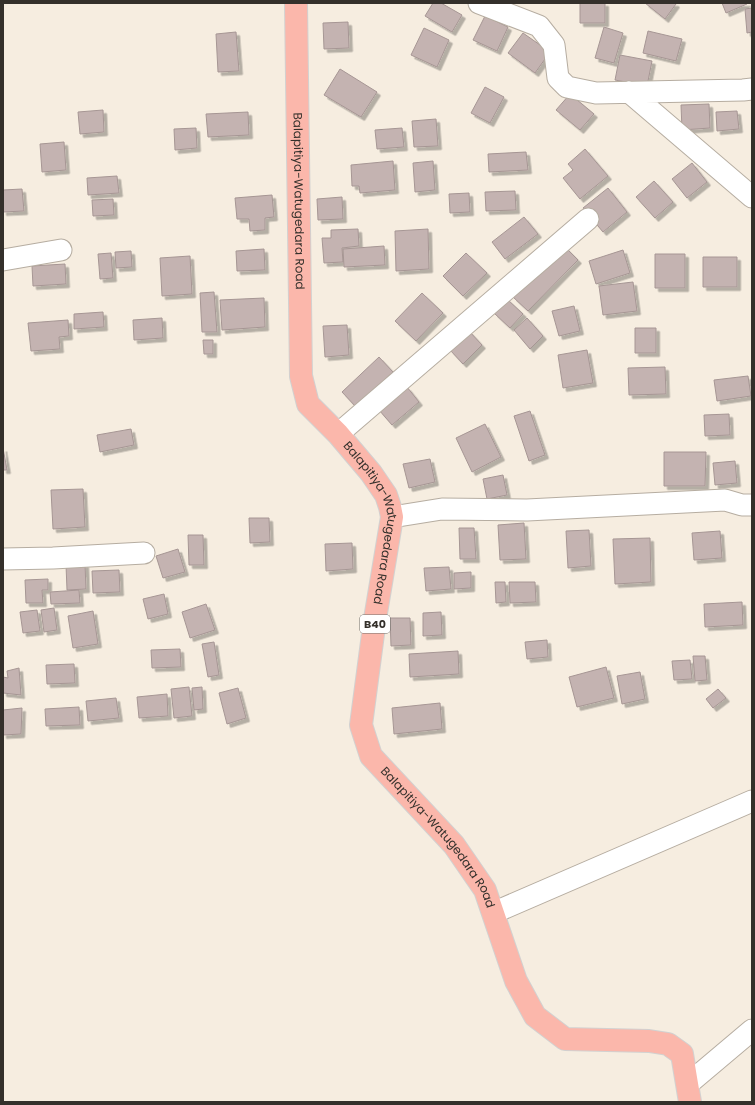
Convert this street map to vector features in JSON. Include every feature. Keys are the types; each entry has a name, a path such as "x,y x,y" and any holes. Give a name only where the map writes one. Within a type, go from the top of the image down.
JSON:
{"main road":[{"name":"Balapitiya-Watugedara Road","path":"296,3 301,376 308,404 338,434 371,473 386,495 392,517 375,619 361,725 371,756 454,845 485,890 516,981 535,1016 565,1039 649,1041 668,1044 682,1054 689,1093"}],"street":[{"path":"479,3 539,26 554,45 558,78 567,87 596,92 752,89"},
{"path":"629,92 752,197"},
{"path":"338,434 588,219"},
{"path":"3,260 61,250"},
{"path":"392,517 442,509 527,510 725,500 752,505"},
{"path":"3,559 144,553"},
{"path":"493,913 752,801"},
{"path":"689,1093 752,1030"}],"building":[{"path":"433,3 441,3 462,15 452,32 425,16"},
{"path":"580,3 605,3 605,23 580,23"},
{"path":"645,3 675,3 676,4 665,19"},
{"path":"722,3 747,3 747,4 726,13"},
{"path":"752,8 752,32 747,33 745,9"},
{"path":"485,16 508,27 497,51 473,40"},
{"path":"348,22 349,48 324,49 323,23"},
{"path":"604,27 623,33 614,63 595,58"},
{"path":"424,28 449,40 437,67 411,55"},
{"path":"648,31 682,39 676,61 643,53"},
{"path":"236,32 239,71 218,72 216,34"},
{"path":"523,33 550,52 535,73 508,53"},
{"path":"620,55 652,61 647,86 615,80"},
{"path":"340,69 377,92 361,117 324,95"},
{"path":"485,87 504,97 490,123 471,113"},
{"path":"570,94 594,114 580,130 556,110"},
{"path":"709,104 710,128 682,130 681,105"},
{"path":"103,110 104,132 80,134 78,112"},
{"path":"737,111 739,129 717,131 716,112"},
{"path":"248,112 249,135 208,137 206,114"},
{"path":"436,119 438,146 414,147 412,121"},
{"path":"196,128 197,148 175,150 174,129"},
{"path":"402,128 404,147 377,149 375,130"},
{"path":"64,142 66,170 42,172 40,144"},
{"path":"585,149 608,176 580,199 563,178 573,170 568,164"},
{"path":"526,152 528,170 489,172 488,154"},
{"path":"393,161 395,190 360,193 359,186 352,186 351,165"},
{"path":"433,161 435,190 415,192 413,163"},
{"path":"692,163 707,182 687,198 672,179"},
{"path":"117,176 119,193 88,195 87,178"},
{"path":"654,181 673,202 655,218 636,197"},
{"path":"608,188 627,212 603,232 583,208"},
{"path":"22,189 24,211 3,212 3,190"},
{"path":"515,191 516,210 486,211 485,192"},
{"path":"469,193 470,212 450,213 449,194"},
{"path":"272,195 274,217 265,218 265,230 250,231 249,219 237,219 235,198"},
{"path":"342,197 343,219 318,220 317,199"},
{"path":"113,199 114,215 93,216 92,200"},
{"path":"524,217 538,234 505,259 492,242"},
{"path":"358,229 359,246 342,248 343,262 324,263 322,238 331,238 331,230"},
{"path":"428,229 429,269 396,271 395,231"},
{"path":"384,246 385,265 344,267 343,249"},
{"path":"564,246 578,260 528,311 513,297"},
{"path":"264,249 265,270 237,271 236,251"},
{"path":"623,250 630,273 596,284 589,261"},
{"path":"131,251 132,267 116,268 115,252"},
{"path":"111,253 113,278 100,279 98,254"},
{"path":"466,253 487,273 463,296 443,276"},
{"path":"655,254 685,254 685,288 655,288"},
{"path":"190,256 192,294 162,296 160,258"},
{"path":"703,257 737,257 737,287 703,287"},
{"path":"65,264 66,284 33,286 32,266"},
{"path":"633,282 637,311 603,315 599,286"},
{"path":"214,292 217,332 202,332 200,293"},
{"path":"422,293 443,313 416,341 395,321"},
{"path":"264,298 265,327 222,330 220,300"},
{"path":"507,299 523,314 510,328 494,313"},
{"path":"574,306 580,331 559,336 552,311"},
{"path":"103,312 104,327 74,329 74,314"},
{"path":"162,318 163,338 134,340 133,320"},
{"path":"527,318 543,336 530,349 514,330"},
{"path":"68,320 69,336 59,337 60,349 31,351 28,323"},
{"path":"347,325 349,355 325,357 323,326"},
{"path":"635,328 656,328 656,353 635,353"},
{"path":"469,331 482,345 463,364 450,350"},
{"path":"203,340 213,340 213,354 204,354"},
{"path":"587,350 593,383 563,388 558,355"},
{"path":"379,357 393,372 356,407 342,392"},
{"path":"665,367 666,394 629,395 628,368"},
{"path":"748,376 751,396 717,401 714,380"},
{"path":"407,387 419,402 392,425 379,410"},
{"path":"530,411 545,455 529,461 514,416"},
{"path":"729,414 730,435 705,436 704,415"},
{"path":"485,424 501,457 472,472 456,438"},
{"path":"131,429 134,445 100,452 97,435"},
{"path":"3,448 7,470 3,470"},
{"path":"664,452 706,452 705,486 664,486"},
{"path":"430,459 435,482 409,488 403,464"},
{"path":"735,461 737,483 715,485 713,463"},
{"path":"503,475 507,495 487,499 483,479"},
{"path":"83,489 85,527 53,529 51,490"},
{"path":"249,518 269,518 270,542 250,543"},
{"path":"524,523 526,559 500,560 498,525"},
{"path":"459,528 474,528 476,559 460,559"},
{"path":"589,530 591,566 568,568 566,531"},
{"path":"720,531 722,558 694,560 692,533"},
{"path":"188,535 203,535 204,565 189,565"},
{"path":"650,538 651,582 615,584 613,539"},
{"path":"352,543 353,569 326,571 325,544"},
{"path":"178,549 185,572 163,578 156,556"},
{"path":"85,564 86,589 67,590 66,565"},
{"path":"449,567 451,589 426,591 424,568"},
{"path":"119,570 120,592 93,593 92,571"},
{"path":"471,572 471,588 454,589 454,573"},
{"path":"48,579 48,590 42,590 43,603 26,603 25,580"},
{"path":"495,582 505,582 506,602 496,603"},
{"path":"509,582 535,582 536,602 510,603"},
{"path":"79,590 80,603 51,604 50,592"},
{"path":"164,594 168,614 148,619 143,599"},
{"path":"742,602 743,625 705,627 704,604"},
{"path":"206,604 215,630 190,638 182,612"},
{"path":"54,608 57,630 44,632 41,610"},
{"path":"37,610 40,631 23,633 20,612"},
{"path":"93,611 98,644 73,648 68,616"},
{"path":"441,612 442,635 423,636 423,613"},
{"path":"390,618 410,618 411,645 391,646"},
{"path":"547,640 548,657 527,659 525,642"},
{"path":"214,642 219,675 208,677 202,644"},
{"path":"180,649 181,667 152,668 151,650"},
{"path":"458,651 459,674 410,677 409,654"},
{"path":"693,656 705,656 707,680 695,681"},
{"path":"690,660 692,679 674,680 672,661"},
{"path":"74,664 75,683 47,684 46,665"},
{"path":"606,667 614,698 577,707 569,677"},
{"path":"19,668 21,695 3,693 3,677 8,678 7,671"},
{"path":"640,672 645,699 622,704 617,676"},
{"path":"189,687 192,716 174,718 171,689"},
{"path":"202,687 203,709 194,710 192,688"},
{"path":"238,688 246,718 227,724 219,693"},
{"path":"718,689 726,698 713,708 706,699"},
{"path":"167,694 168,716 139,718 137,697"},
{"path":"116,698 119,718 88,721 86,701"},
{"path":"440,703 442,729 394,734 392,708"},
{"path":"79,707 80,725 46,726 45,709"},
{"path":"22,708 21,734 3,735 3,710"}]}
